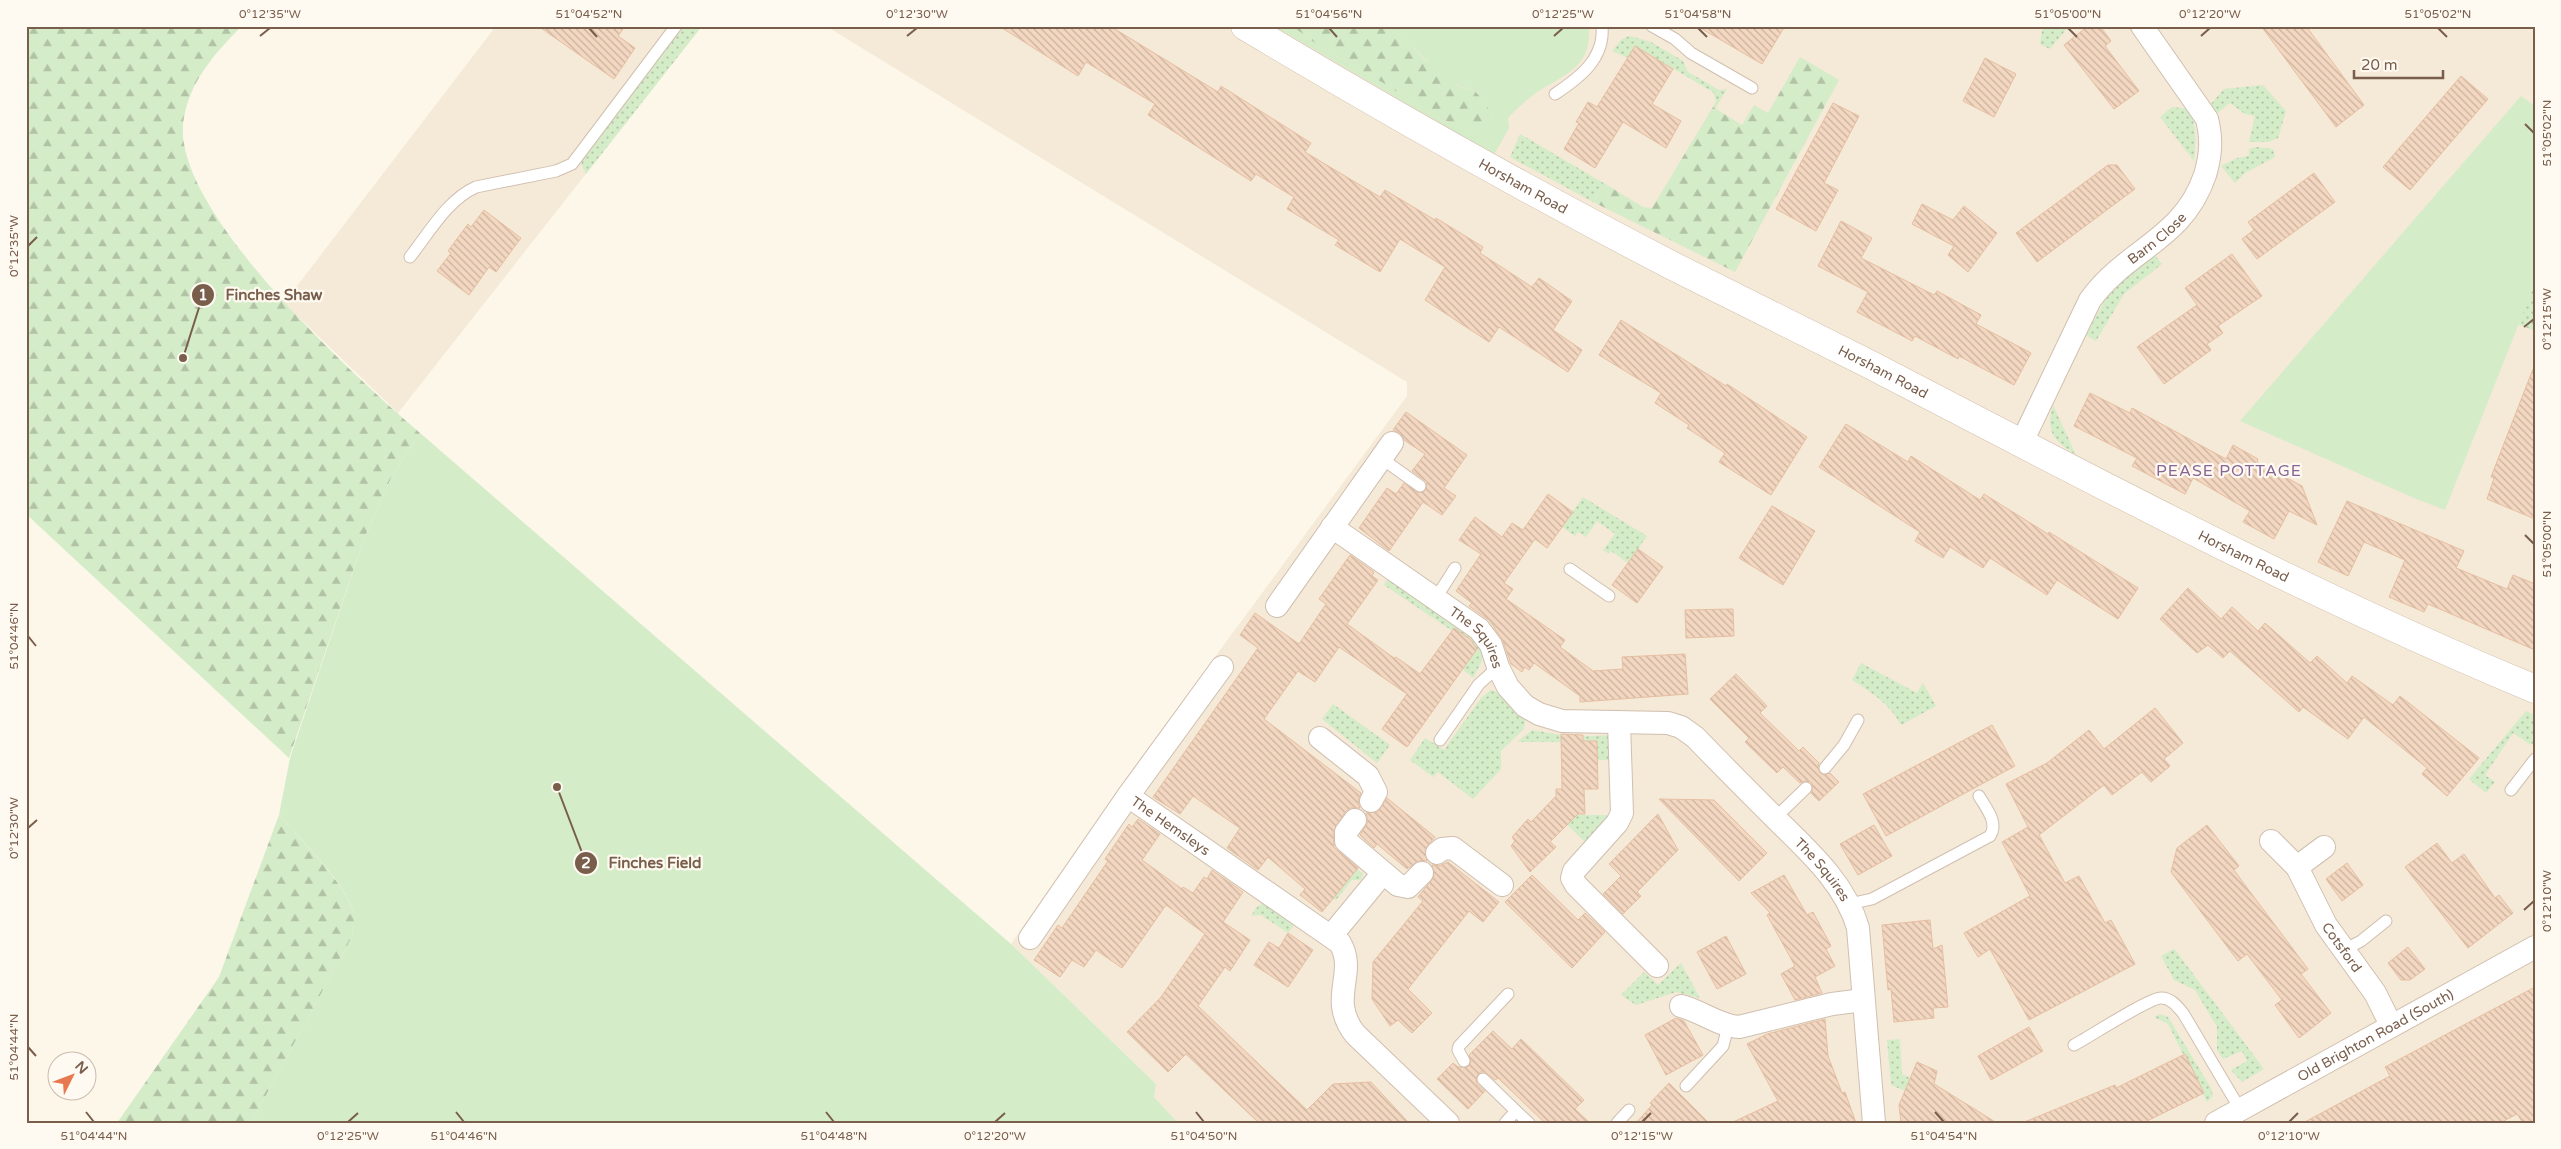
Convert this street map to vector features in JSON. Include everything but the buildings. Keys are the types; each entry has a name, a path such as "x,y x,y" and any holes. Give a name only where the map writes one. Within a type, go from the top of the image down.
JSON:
{"street":[{"name":"Horsham Road","path":"1245,26 1349,89 1495,171 1670,264 2021,444 2362,614 2426,644 2535,689"},
{"name":"Barn Close","path":"2021,444 2090,300 2107,279 2121,266 2178,223 2196,196 2208,165 2211,150 2207,119 2142,26"},
{"path":"1277,606 1386,450"},
{"name":"The Squires","path":"1332,527 1436,598 1486,636 1498,668 1513,694 1525,706 1554,720 1668,723 1681,727 1695,737 1824,868 1849,904 1858,928 1874,1123"},
{"path":"1128,796 1222,667"},
{"path":"1619,722 1622,805 1617,823 1574,871 1572,878 1576,885 1657,966"},
{"path":"1320,738 1368,776 1376,792 1371,800"},
{"name":"The Hemsleys","path":"1030,938 1128,796 1340,943 1345,958 1342,1010 1346,1023 1354,1034 1448,1123"},
{"path":"1355,820 1344,836 1349,845 1384,874 1408,887 1422,873"},
{"name":"Cotsford","path":"2271,842 2296,867 2326,925 2342,951 2375,993 2391,1025"},
{"path":"2296,867 2324,847"},
{"path":"1437,853 1442,849 1453,848 1502,886"},
{"path":"1331,936 1384,874"},
{"name":"Old Brighton Road (South)","path":"2216,1123 2535,947"},
{"path":"1681,1006 1699,1011 1728,1026 1745,1027 1796,1012 1863,1000"}],"lane":[{"path":"410,258 448,208 466,191 476,187 556,171 572,164 676,26"},
{"path":"1555,94 1590,67 1600,43 1602,26"},
{"path":"1652,26 1675,40 1690,53 1752,88"},
{"path":"1386,450 1420,486"},
{"path":"1436,598 1455,568"},
{"path":"1570,569 1609,596"},
{"path":"1440,740 1479,684 1498,668"},
{"path":"1825,768 1844,745 1858,720"},
{"path":"2511,790 2535,759"},
{"path":"1775,818 1806,788"},
{"path":"1849,904 1872,899 1990,836 1994,830 1994,823 1979,796"},
{"path":"2342,951 2361,941 2386,921"},
{"path":"1464,1061 1458,1050 1460,1046 1508,994"},
{"path":"2074,1045 2151,1001 2161,998 2171,1001 2183,1013 2240,1109"},
{"path":"1686,1086 1722,1046 1728,1026"},
{"path":"1483,1079 1529,1123"},
{"path":"1617,1123 1629,1110"},
{"path":"1505,1123 1516,1111"}],"shaded area":[{"path":"496,26 702,26 398,413 284,303"},
{"path":"826,26 2535,26 2535,1123 1178,1123 1154,1097 1156,1084 1011,944 1120,786 1407,396 1407,382"}],"green space":[{"path":"26,26 242,26 212,59 190,96 183,125 189,161 208,203 238,247 274,291 355,374 420,433 392,476 364,539 289,758 26,514"},
{"path":"684,26 702,26 586,174 581,164 583,157"},
{"path":"1274,26 1292,26 1320,47 1383,83 1439,119 1480,131 1493,121 1487,104 1475,91 1443,80 1411,44 1385,26 1589,26 1589,40 1582,60 1575,68 1537,92 1508,118 1509,128 1494,155"},
{"path":"1292,26 1385,26 1411,44 1424,60 1458,86 1475,91 1487,104 1493,122 1480,131 1439,119 1383,83 1320,47"},
{"path":"2046,26 2069,26 2050,49 2040,44 2042,31"},
{"path":"1630,36 1651,42 1683,61 1688,72 1719,90 1727,89 1715,109 1713,107 1716,101 1713,92 1635,46 1628,58 1612,51 1622,39"},
{"path":"1800,57 1839,80 1735,272 1593,202 1597,193 1607,185 1643,207 1652,208 1713,107 1742,125 1754,105 1768,113"},
{"path":"2263,85 2286,111 2278,138 2268,142 2249,142 2255,116 2245,114 2230,103 2215,115 2210,105 2224,89"},
{"path":"2521,96 2535,106 2535,283 2445,510 2240,421"},
{"path":"2172,107 2189,109 2192,115 2195,134 2194,161 2160,117"},
{"path":"1520,134 1607,185 1597,193 1593,202 1510,157"},
{"path":"2257,147 2273,149 2275,157 2245,173 2235,183 2221,166 2237,158 2249,156 2249,149"},
{"path":"2154,254 2162,264 2124,294 2096,341 2086,335 2110,291"},
{"path":"2535,283 2535,331 2518,324"},
{"path":"2053,405 2076,455 2062,445 2053,435 2050,423"},
{"path":"420,433 1011,944 1156,1084 1154,1097 1178,1123 251,1123 352,937 354,914 343,890 322,862 279,815 290,758 364,539 392,476"},
{"path":"1583,497 1647,536 1628,563 1611,551 1609,554 1603,550 1615,534 1597,521 1586,537 1578,532 1575,536 1562,527"},
{"path":"1388,578 1474,638 1482,654 1482,661 1473,678 1463,670 1471,657 1455,645 1460,636 1384,585"},
{"path":"1861,663 1917,693 1923,683 1936,706 1901,725 1885,705 1873,694 1852,680"},
{"path":"1491,690 1498,692 1525,720 1524,729 1501,751 1501,769 1473,799 1438,772 1433,777 1410,760 1425,738 1444,750 1481,698"},
{"path":"1333,704 1390,745 1377,763 1322,719"},
{"path":"2526,711 2535,715 2535,742 2531,745 2513,733 2485,775 2495,782 2486,793 2469,779"},
{"path":"1532,730 1573,737 1611,735 1612,760 1597,760 1561,742 1517,742"},
{"path":"279,815 322,863 343,890 354,914 352,937 251,1123 117,1123 219,977"},
{"path":"1557,815 1609,815 1609,819 1586,843"},
{"path":"1313,839 1323,839 1363,874 1361,880 1352,880 1336,900 1333,899 1353,873"},
{"path":"1263,903 1295,924 1288,933 1261,915 1251,916 1256,908"},
{"path":"2174,949 2264,1069 2242,1082 2231,1070 2247,1061 2242,1051 2223,1059 2217,1050 2217,1027 2195,990 2174,980 2161,956"},
{"path":"1681,963 1700,998 1676,992 1636,1005 1621,995 1644,972 1658,985"},
{"path":"2160,1014 2168,1017 2211,1088 2213,1096 2207,1102 2168,1024 2154,1017"},
{"path":"1900,1039 1902,1074 1910,1078 1905,1091 1891,1085 1887,1040"}],"place":[{"name":"Finches Shaw","path":"183,358"},
{"name":"Finches Field","path":"557,787"}],"district":[{"name":"PEASE POTTAGE","path":"2229,470"}]}
